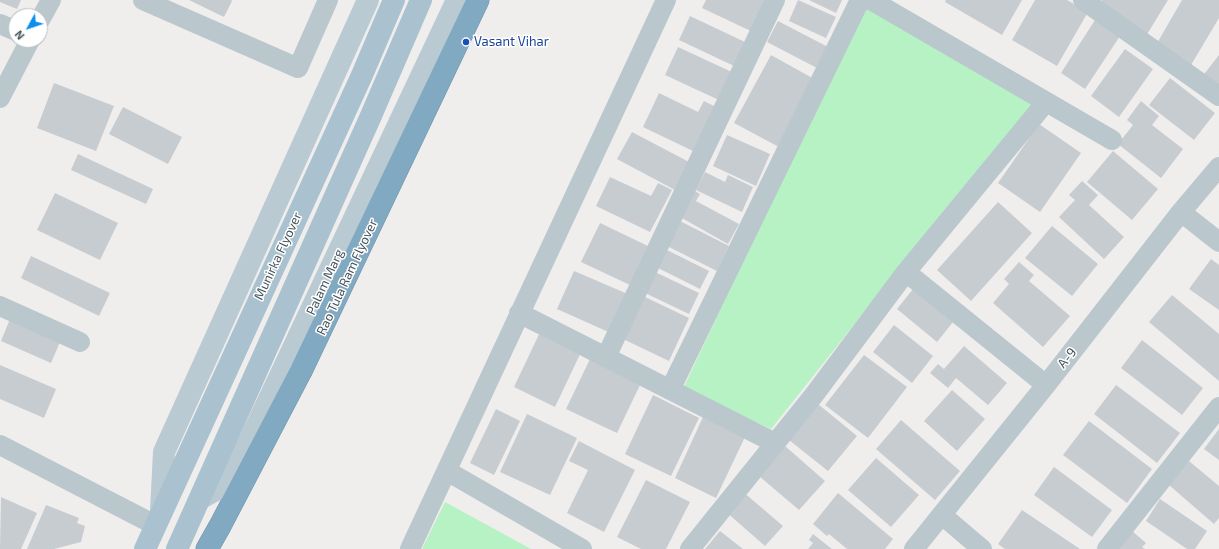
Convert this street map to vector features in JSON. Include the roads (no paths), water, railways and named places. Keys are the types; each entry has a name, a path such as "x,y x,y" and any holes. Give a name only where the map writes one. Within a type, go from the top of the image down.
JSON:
{"highway":[{"name":"Rao Tula Ram Flyover","path":"207,549 301,372 478,0"}],"main road":[{"path":"145,549 158,518 164,452 368,0"},
{"name":"Munirka Flyover","path":"158,518 362,75 394,0"},
{"name":"Munirka Flyover","path":"200,498 370,118 421,0"},
{"name":"Palam Marg","path":"200,498 230,482 457,0"},
{"path":"177,549 200,498"}],"street":[{"path":"143,0 298,68 328,0"},
{"path":"410,549 666,0"},
{"path":"606,357 775,0"},
{"path":"670,390 857,6 862,0"},
{"path":"871,0 1112,140"},
{"path":"1083,0 1219,96"},
{"path":"0,98 26,48"},
{"path":"690,549 814,395 906,272 1046,102"},
{"name":"A-9","path":"914,549 1046,385 1181,212 1219,167"},
{"path":"1181,212 1219,242"},
{"path":"906,272 1046,385"},
{"path":"0,306 80,342"},
{"path":"519,313 775,443"},
{"path":"1107,549 1219,407"},
{"path":"0,445 158,518"},
{"path":"447,471 582,549"},
{"path":"942,514 982,549"}],"place":[{"name":"Vasant Vihar","path":"466,42"}]}
